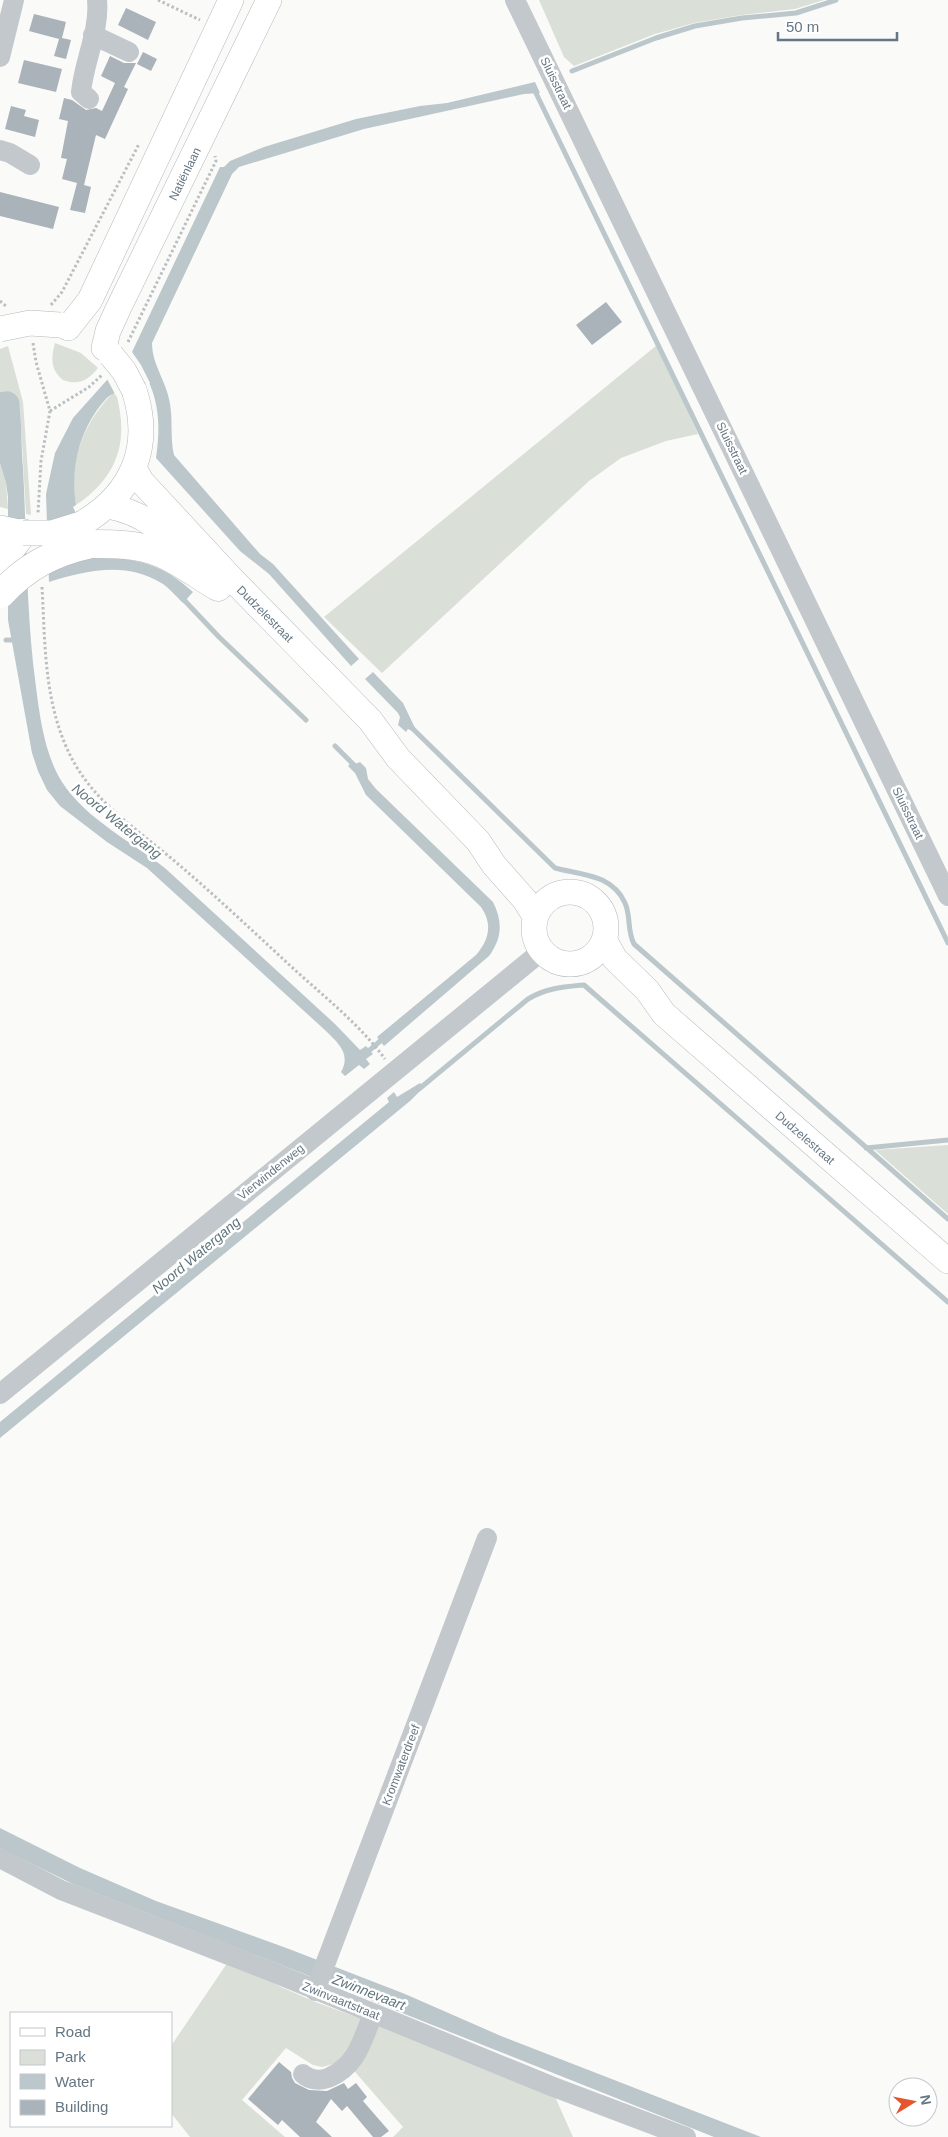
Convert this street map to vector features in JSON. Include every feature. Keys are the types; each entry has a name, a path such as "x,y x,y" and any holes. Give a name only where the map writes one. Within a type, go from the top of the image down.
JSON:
{"highway":[{"path":"1,562 16,526"},
{"path":"1,595 15,579 45,559 68,549 86,534 113,544 137,546 161,553 218,587"}],"main road":[{"path":"0,329 30,323 58,321 90,300 231,0"},
{"name":"Natiënlaan","path":"111,355 108,331 269,0"},
{"path":"16,526 52,533 86,534 123,487 134,468 140,447 141,417 134,390 124,371 111,355 89,337 58,321"},
{"name":"Dudzelestraat","path":"134,468 141,481 230,577 370,720 398,758 478,840 494,865 525,900 535,916"},
{"name":"Dudzelestraat","path":"108,506 141,516 155,525 359,729 398,758"},
{"name":"Dudzelestraat","path":"478,840 502,854 537,887 554,895"},
{"path":"568,891 583,893 595,901 603,913 607,927 605,941 597,953 587,961 563,964 551,960 542,952 536,940 535,916 543,903 554,895 568,891"},
{"name":"Dudzelestraat","path":"605,941 615,959 647,990 664,1014 948,1261"},
{"name":"Dudzelestraat","path":"587,961 596,966 637,1002 664,1014"}],"street":[{"path":"0,57 14,0"},
{"path":"89,99 81,92 98,16 97,0"},
{"name":"Sluisstraat","path":"515,0 948,896"},
{"path":"94,35 129,52"},
{"path":"0,150 10,153 30,165"},
{"name":"Vierwindenweg","path":"0,1394 542,952"},
{"name":"Kromwaterdreef","path":"317,1987 487,1538"},
{"name":"Zwinvaartstraat","path":"0,1858 61,1890 270,1971 317,1987 373,2014 686,2137"},
{"path":"302,2074 312,2079 324,2079 349,2065 358,2051 373,2014"}],"path":[{"path":"158,0 200,20"},
{"path":"196,28 203,13"},
{"path":"58,321 53,303 62,292 140,143"},
{"path":"50,411 89,387 111,355 134,329"},
{"path":"16,526 41,461 50,411 36,362 32,337"},
{"path":"42,583 47,670 51,699 65,745 90,786 121,819 200,883 363,1032 382,1054"}],"green space":[{"path":"539,0 824,0 795,9 694,23 655,34 574,66 564,57"},
{"path":"55,343 81,353 98,368 83,381 69,382 63,380 56,372 53,363"},
{"path":"657,345 698,434 666,441 621,458 589,481 382,673 324,617"},
{"path":"8,346 23,402 31,515 26,514 20,407 6,391 0,392 0,349"},
{"path":"112,394 115,394 117,397 121,430 120,445 116,458 110,471 101,483 90,495 76,505 74,474 80,445 93,418"},
{"path":"0,463 6,483 8,509 0,507"},
{"path":"948,1145 948,1214 875,1150"},
{"path":"230,1959 279,1986 313,2001 552,2090 573,2137 393,2137 403,2127 349,2065 337,2063 322,2067 313,2065 286,2048 242,2100 285,2137 190,2137 172,2114 172,2045"}],"water":[{"path":"535,82 540,93 524,94 364,129 239,167 232,174 152,343 154,359 166,388 170,404 174,455 260,554 273,564 359,659 351,666 269,574 240,551 156,458 158,418 155,399 148,380 111,395 102,403 90,421 77,456 74,480 76,505 73,507 96,556 136,561 159,568 193,592 183,603 163,584 135,572 121,570 92,571 49,582 46,494 55,453 73,418 132,352 220,167 224,167 230,161 264,147 356,119 420,106 447,103"},
{"path":"0,392 11,392 19,400 33,660 47,749 56,771 72,796 84,808 166,869 335,1024 360,1050 366,1046 373,1054 366,1059 370,1064 364,1069 359,1065 345,1076 341,1072 345,1060 342,1050 326,1031 147,868 107,842 60,806 47,790 32,753 8,620 8,497 0,463"},
{"path":"373,672 403,703 415,728 412,731 408,729 406,732 398,725 400,717 398,713 365,679"},
{"path":"352,762 355,764 360,762 366,768 368,779 376,789 493,902 500,923 497,943 489,956 384,1046 377,1037 476,955 484,944 488,926 485,913 481,907 366,795 355,773 348,766"},
{"path":"420,1083 424,1087 410,1101 0,1438 0,1422 389,1102 387,1098 394,1092 397,1097"},
{"name":"Zwinnevaart","path":"0,1828 80,1868 156,1901 289,1949 405,1994 501,2036 761,2137 714,2137 75,1885 0,1848"}],"pier":[{"path":"130,349 150,383 116,396 106,377"}],"building":[{"path":"126,8 156,22 148,40 118,25"},
{"path":"34,14 66,22 62,38 71,40 66,59 54,56 59,39 29,31"},
{"path":"143,52 157,59 151,71 137,64"},
{"path":"110,56 124,63 136,63 124,87 128,89 105,139 96,135 84,185 91,187 85,213 70,210 77,183 62,179 67,159 61,158 68,121 59,119 64,98 72,100 86,110 96,108 102,111 115,83 101,76"},
{"path":"24,60 62,69 56,92 18,83"},
{"path":"11,106 26,110 24,116 39,120 35,137 5,129"},
{"path":"0,192 59,207 53,229 0,216"},
{"path":"606,302 622,322 592,345 576,325"},
{"path":"279,2062 291,2072 295,2083 309,2090 327,2091 344,2083 348,2089 356,2083 367,2097 363,2101 389,2131 381,2137 373,2137 347,2106 342,2111 331,2099 316,2122 332,2137 300,2137 282,2120 278,2125 248,2099"}],"waterway":[{"path":"572,71 656,38 695,26 742,18 796,13 836,0"},
{"path":"534,89 948,943"},
{"path":"184,594 185,601 219,637 306,720"},
{"path":"6,640 18,640"},
{"path":"410,726 555,868 595,877 612,886 625,903 630,934 634,944 948,1219"},
{"path":"335,746 356,767"},
{"path":"419,1089 528,999 548,990 584,985 948,1302"},
{"path":"365,1054 385,1037"},
{"path":"866,1148 948,1140"}],"water label":[{"name":"Noord Watergang","path":"117,821"},
{"name":"Noord Watergang","path":"196,1255"}]}
